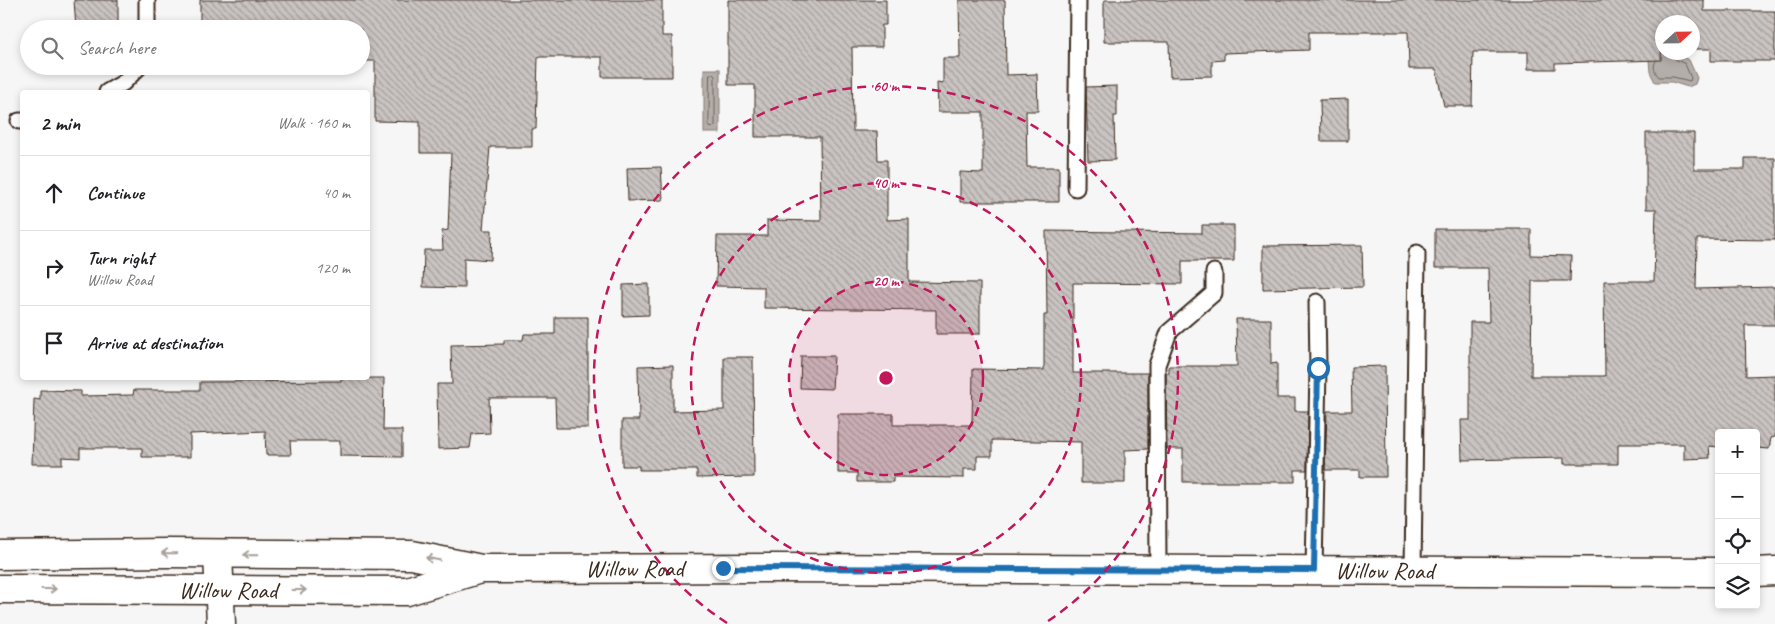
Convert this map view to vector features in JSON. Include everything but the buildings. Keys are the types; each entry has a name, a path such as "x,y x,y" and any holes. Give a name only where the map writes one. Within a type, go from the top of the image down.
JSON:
{"main road":[{"path":"218,554 221,624"},
{"name":"Willow Road","path":"0,555 412,555 481,569 1715,572"},
{"name":"Willow Road","path":"0,589 407,591 481,569"},
{"path":"1760,572 1775,571"}],"lane":[{"path":"147,0 147,20"},
{"path":"1076,188 1078,0"},
{"path":"111,90 123,83 131,75"},
{"path":"1413,571 1417,253"},
{"path":"1158,570 1157,365 1169,332 1214,293 1214,272"},
{"path":"1314,570 1318,368 1317,302"}],"water":[{"path":"1655,56 1655,60 1689,60 1697,78 1695,84 1688,87 1672,82 1655,82 1650,72 1649,60"},
{"path":"704,69 720,69 720,133 704,133"}],"route":[{"path":"723,568 1314,570 1318,368"}]}
